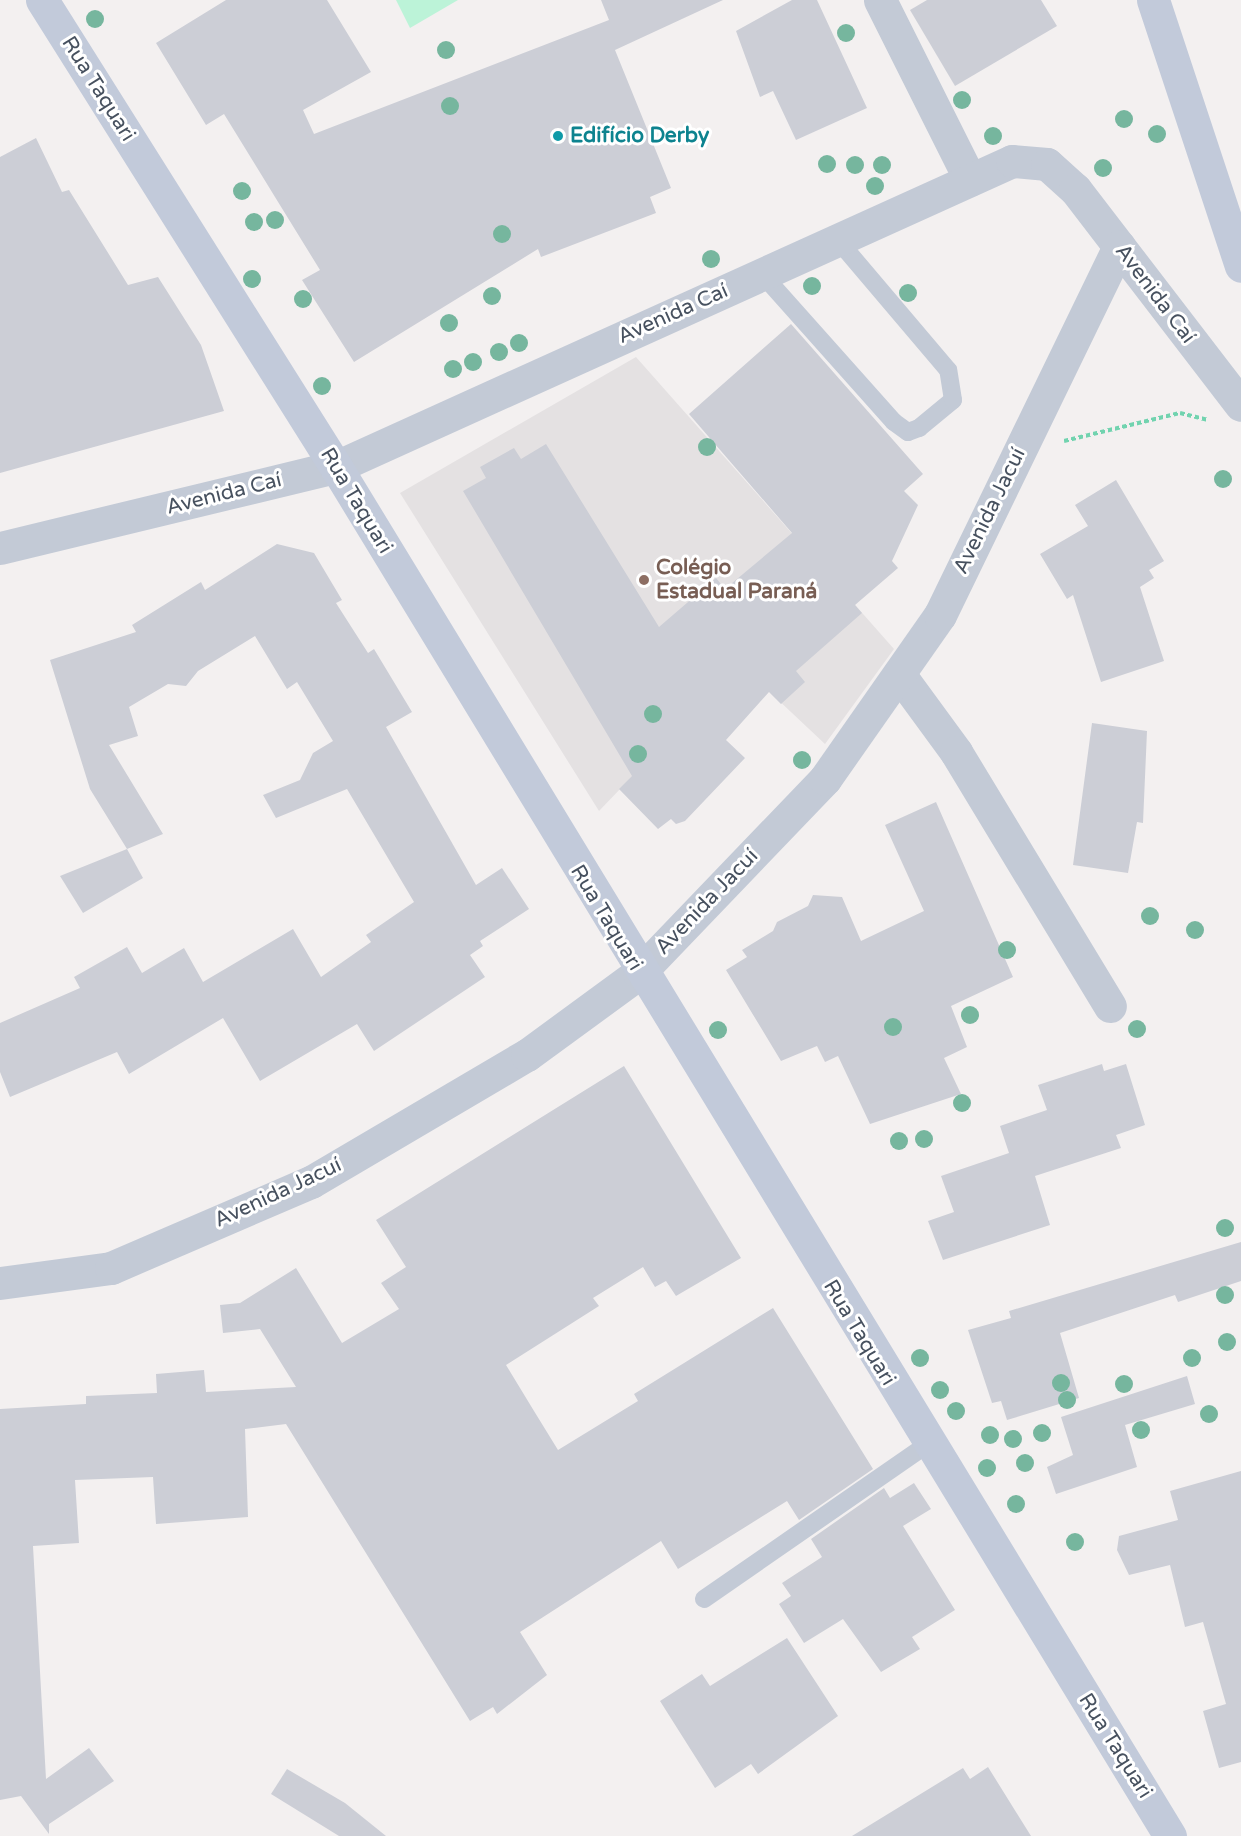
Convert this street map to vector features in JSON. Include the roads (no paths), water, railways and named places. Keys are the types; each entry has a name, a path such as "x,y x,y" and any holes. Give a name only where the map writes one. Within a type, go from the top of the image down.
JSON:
{"street":[{"name":"Rua Taquari","path":"42,0 336,467 639,973 1170,1836"},
{"path":"880,0 970,180"},
{"path":"1153,0 1241,266"},
{"name":"Avenida Caí","path":"0,548 336,467 1012,161 1047,164 1075,189 1119,246 1231,414"},
{"name":"Avenida Jacuí","path":"0,1283 111,1268 311,1182 527,1055 639,973 825,779 940,615 1119,246"},
{"path":"899,674 956,752 1110,1006"}],"lane":[{"path":"762,274 894,422 908,432 919,428 954,400 948,370 837,239"},
{"path":"704,1599 928,1444"}],"place":[{"name":"Edifício Derby","path":"558,136"},
{"name":"Colégio Estadual Paraná","path":"644,580"}]}
